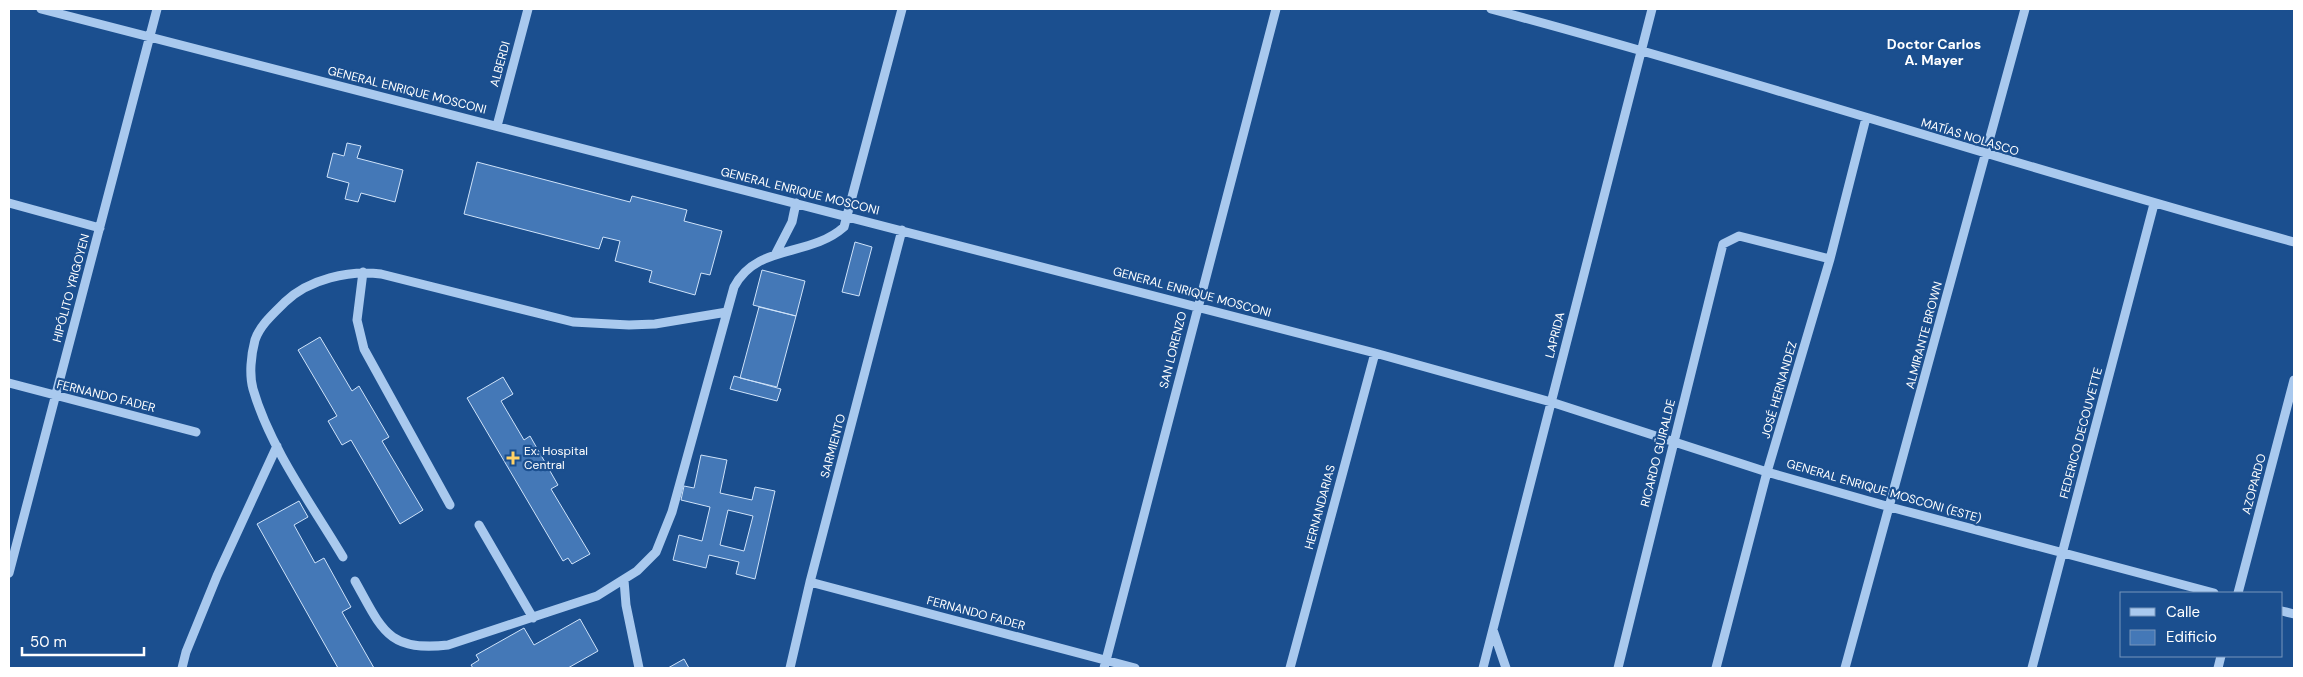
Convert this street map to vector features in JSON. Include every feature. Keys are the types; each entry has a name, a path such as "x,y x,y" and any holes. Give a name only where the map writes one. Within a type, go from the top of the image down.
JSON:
{"street":[{"name":"GENERAL ENRIQUE MOSCONI","path":"40,9 1197,306 1551,402"},
{"name":"HIPÓLITO YRIGOYEN","path":"9,573 157,9"},
{"name":"ALBERDI","path":"497,126 528,9"},
{"path":"355,581 384,630 402,644 425,648 448,645 597,596 624,580 656,552 663,537 734,287 741,274 750,266 775,255 814,244 836,234 844,227 902,9"},
{"name":"SAN LORENZO","path":"1105,664 1276,9"},
{"name":"MATÍAS NOLASCO","path":"1491,9 1641,49 1986,155 2294,242"},
{"name":"LAPRIDA","path":"1483,668 1652,9"},
{"name":"ALMIRANTE BROWN","path":"1845,668 2025,9"},
{"name":"JOSÉ HERNANDEZ","path":"1716,668 1768,472 1830,260 1866,118"},
{"path":"9,203 100,228"},
{"path":"775,255 792,222 796,203"},
{"name":"FEDERICO DECOUVETTE","path":"2032,668 2154,204"},
{"name":"SARMIENTO","path":"790,668 810,582 902,230"},
{"name":"RICARDO GÜIRALDE","path":"1618,668 1723,244 1739,236 1830,260"},
{"path":"343,557 277,446 253,388 251,362 255,340 261,328 290,298 311,285 338,275 364,272 381,274 574,322 629,326 727,312"},
{"path":"364,272 357,320 364,349 450,505"},
{"name":"HERNANDARIAS","path":"1290,668 1375,353"},
{"name":"AZOPARDO","path":"2238,592 2294,380"},
{"name":"FERNANDO FADER","path":"9,383 196,432"},
{"name":"GENERAL ENRIQUE MOSCONI (ESTE)","path":"1551,402 1768,472 1890,508 2210,592"},
{"path":"182,668 186,652 218,576 277,446"},
{"path":"479,525 533,618"},
{"path":"624,580 626,605 639,668"},
{"name":"FERNANDO FADER","path":"810,582 1105,664 1135,668"},
{"path":"1493,630 1506,668"}],"building":[{"path":"347,143 361,146 357,158 403,170 395,202 361,193 358,202 345,199 349,183 327,177 333,153 344,156"},
{"path":"477,162 630,202 632,196 687,210 684,221 722,231 710,275 701,273 695,295 649,282 652,271 615,261 620,241 603,237 599,249 464,214"},
{"path":"855,242 872,247 859,296 842,292"},
{"path":"762,270 805,281 796,316 753,305"},
{"path":"759,307 796,316 777,387 740,378"},
{"path":"320,337 352,391 359,386 389,437 382,441 423,510 400,524 351,440 342,445 328,421 337,416 298,350"},
{"path":"734,376 781,389 777,401 730,389"},
{"path":"503,377 513,394 501,401 524,440 530,436 558,485 551,489 590,554 572,564 568,558 563,561 467,398"},
{"path":"701,455 727,460 720,493 752,500 755,487 775,491 755,579 736,574 739,562 709,555 706,568 673,560 679,535 702,541 710,507 681,500 684,486 694,488","holes":["728,510 753,516 744,551 720,545"]},
{"path":"299,501 308,517 294,525 315,563 324,558 351,607 342,612 374,668 338,668 257,524"},
{"path":"580,619 598,651 568,668 473,668 471,665 479,660 476,655 524,628 534,645"},
{"path":"684,659 689,668 668,668"}],"place":[{"name":"Ex. Hospital Central","path":"513,458"}],"district":[{"name":"Doctor Carlos A. Mayer","path":"1934,52"}]}
